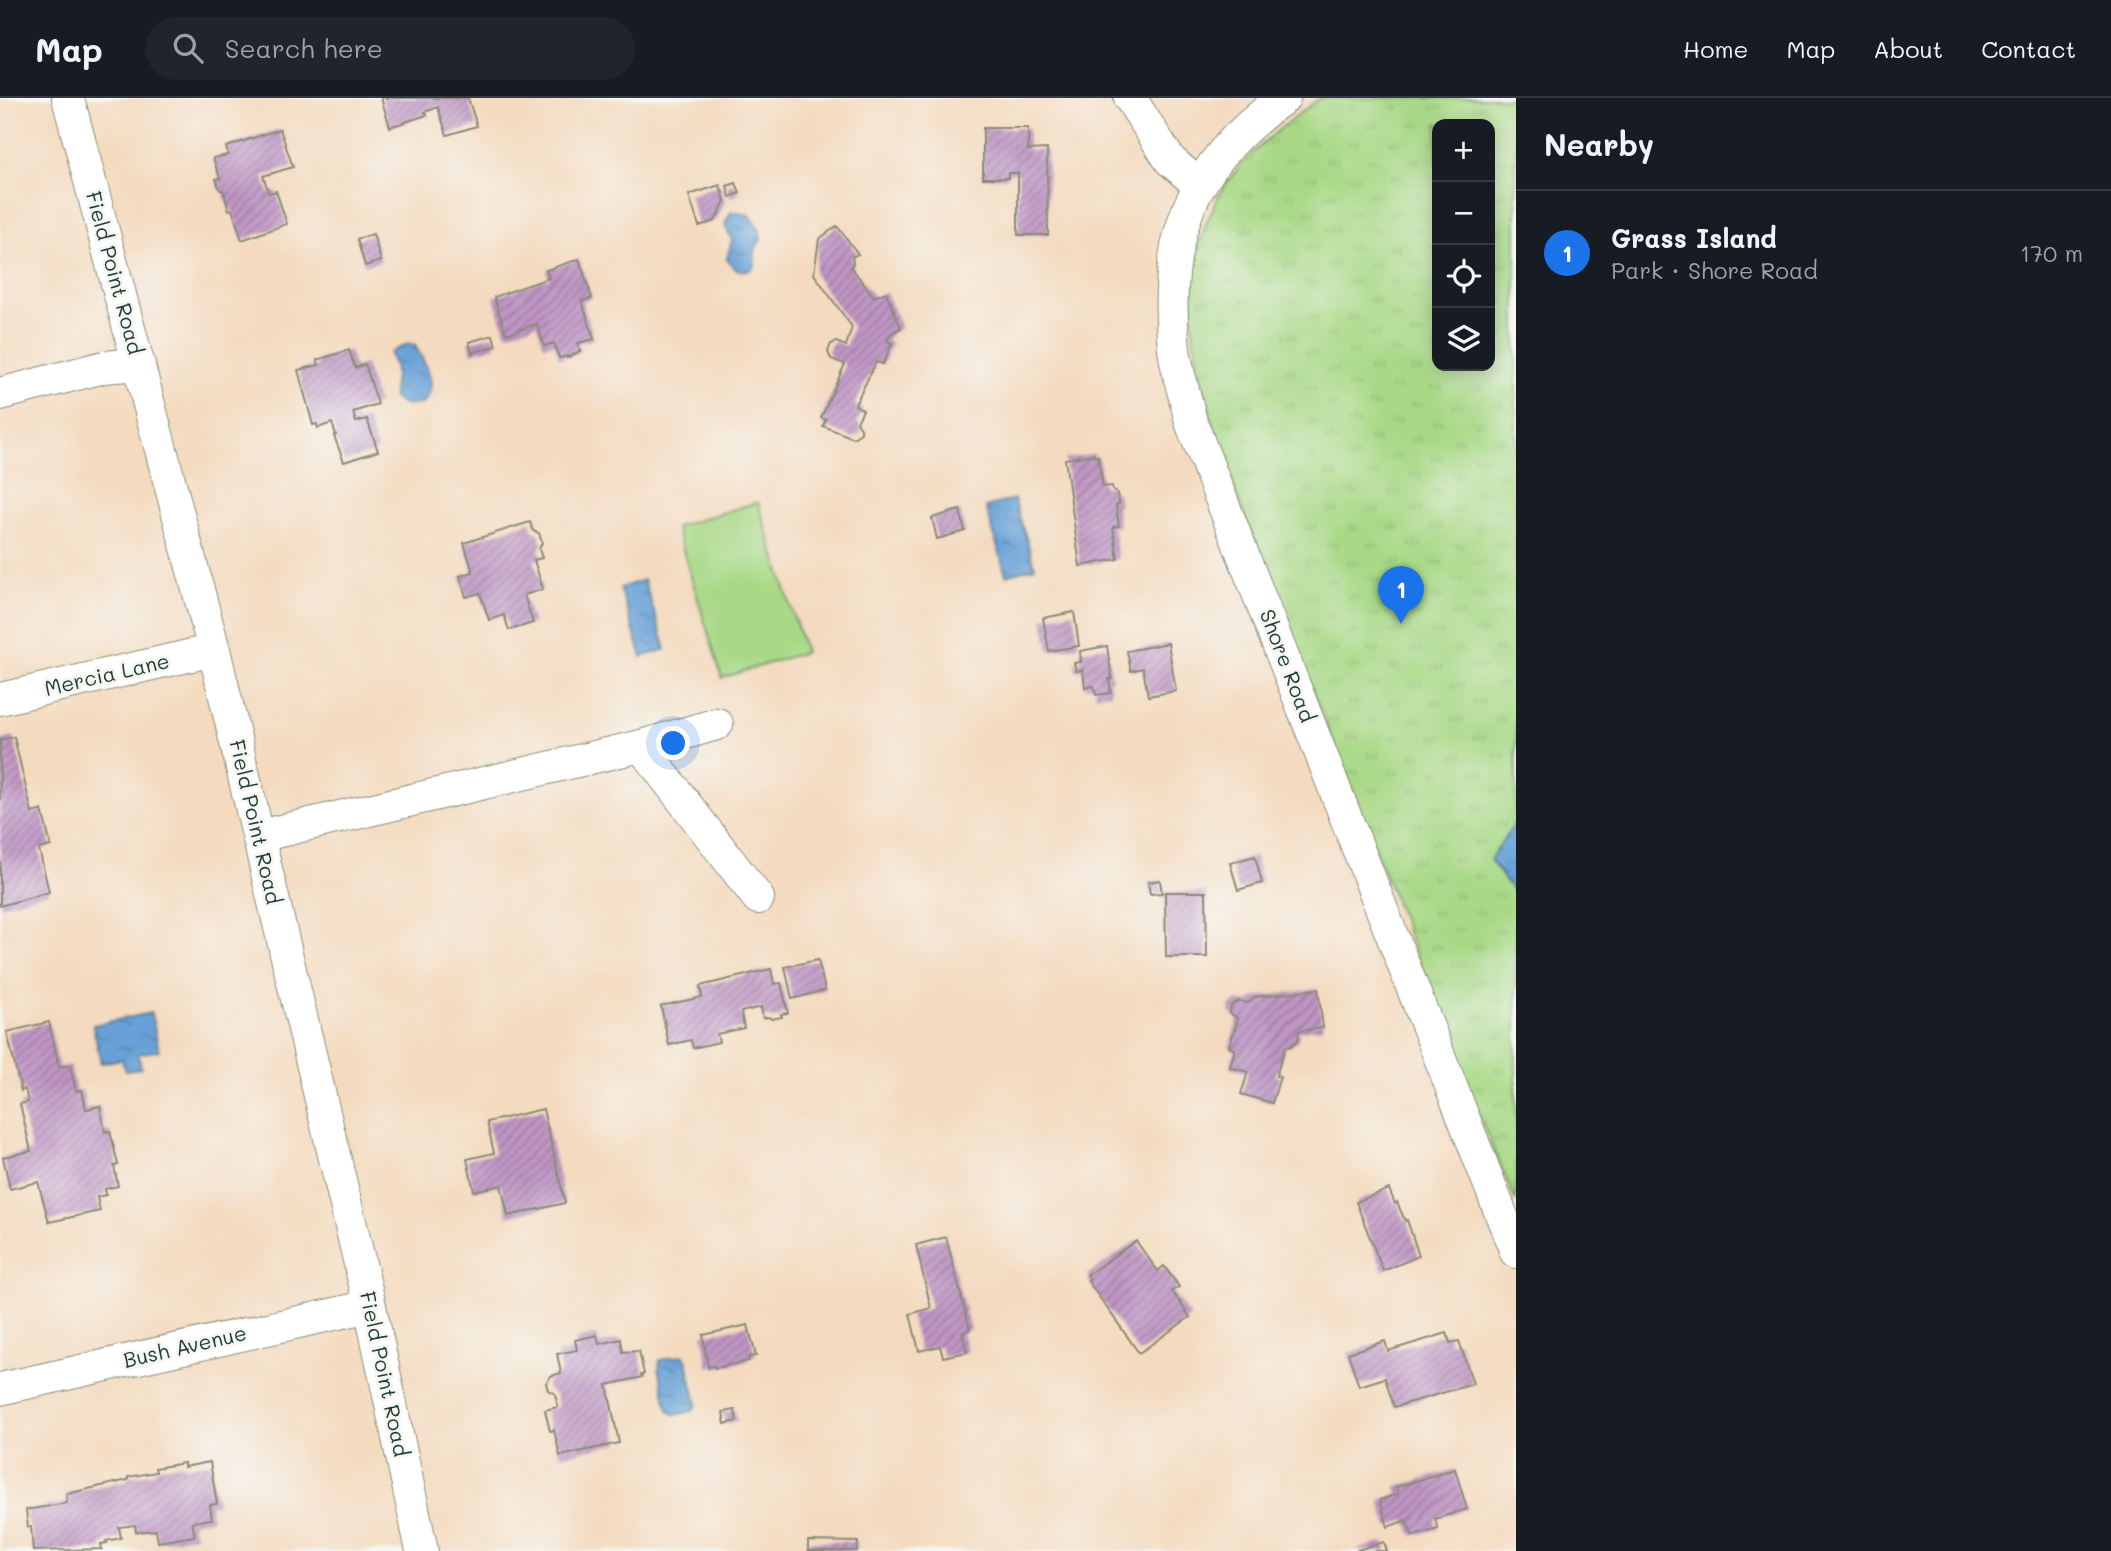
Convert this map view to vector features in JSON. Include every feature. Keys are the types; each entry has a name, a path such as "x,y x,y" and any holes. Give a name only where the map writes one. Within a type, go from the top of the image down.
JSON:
{"street":[{"name":"Field Point Road","path":"68,98 214,650 370,1306 422,1551"},
{"path":"1130,98 1170,160 1199,185"},
{"name":"Shore Road","path":"1284,98 1261,114 1216,158 1199,185 1178,237 1171,292 1175,351 1191,422 1516,1252"},
{"path":"0,394 104,367 139,365"},
{"name":"Mercia Lane","path":"0,699 214,650"},
{"path":"259,836 641,746 717,724"},
{"path":"641,746 758,898"},
{"name":"Bush Avenue","path":"0,1389 370,1306"}],"green space":[{"path":"1320,98 1516,98 1516,1202 1480,1118 1239,501 1216,432 1197,360 1192,288 1197,252 1221,191 1267,139"},
{"path":"758,502 805,652 722,678 676,527"}],"water":[{"path":"731,212 750,215 759,229 761,239 755,249 755,265 750,270 736,269 727,258 732,240 725,224"},
{"path":"414,344 429,374 430,390 422,404 404,405 393,398 395,372 390,353 405,345"},
{"path":"1014,499 1035,567 1006,575 986,507"},
{"path":"644,580 666,649 642,657 620,588"},
{"path":"1516,822 1516,894 1490,860"},
{"path":"151,1013 159,1050 138,1054 141,1068 125,1071 122,1059 101,1063 93,1025"},
{"path":"683,1355 687,1361 697,1404 693,1411 676,1415 668,1411 659,1369 660,1360"}],"building":[{"path":"381,98 468,98 477,126 447,135 438,107 425,112 427,115 390,127"},
{"path":"983,128 1028,128 1028,150 1047,149 1048,235 1018,235 1018,173 1008,173 1008,178 983,178"},
{"path":"280,129 293,167 263,176 269,193 276,191 287,224 242,240 232,209 229,210 223,190 220,190 216,179 220,178 213,158 228,155 226,147"},
{"path":"736,183 740,193 730,197 727,186"},
{"path":"720,185 725,201 715,221 699,226 689,195"},
{"path":"837,226 858,254 852,257 851,267 874,297 886,292 901,328 891,333 887,341 892,343 883,364 876,362 855,405 863,410 857,422 861,433 853,438 823,426 826,419 821,418 845,364 831,359 828,352 831,344 836,342 846,346 852,327 814,274 819,239"},
{"path":"373,234 381,261 365,266 357,239"},
{"path":"579,259 592,298 582,301 594,339 578,343 580,351 567,358 559,358 554,343 544,346 537,324 506,334 494,297 549,278 546,270"},
{"path":"493,335 496,346 472,353 469,342"},
{"path":"349,350 355,368 365,364 378,404 353,412 356,422 367,419 378,451 344,462 332,423 318,428 317,424 313,425 298,370 319,365 317,360"},
{"path":"1094,454 1094,457 1098,456 1103,487 1112,486 1117,493 1119,526 1113,527 1118,559 1080,566 1065,459"},
{"path":"960,510 965,531 937,539 932,518"},
{"path":"530,522 533,531 539,533 542,543 539,549 542,558 534,560 543,589 524,595 533,623 509,630 504,615 489,620 480,593 466,597 460,576 473,572 464,543"},
{"path":"1074,612 1079,646 1049,651 1043,618"},
{"path":"1168,643 1176,691 1148,696 1143,668 1131,671 1127,651"},
{"path":"1107,646 1112,679 1109,679 1111,693 1096,695 1094,686 1085,688 1083,670 1076,671 1074,663 1081,662 1080,651"},
{"path":"14,737 32,813 42,810 51,846 39,849 49,892 0,906 0,740"},
{"path":"1255,856 1262,883 1238,890 1230,863"},
{"path":"1160,880 1162,893 1150,894 1148,882"},
{"path":"1165,892 1206,892 1207,957 1166,957"},
{"path":"818,960 825,990 792,999 785,967"},
{"path":"771,969 774,984 781,983 788,1013 771,1019 763,1018 761,1007 741,1012 744,1028 717,1034 719,1042 693,1048 691,1040 669,1045 661,1006 702,997 700,986"},
{"path":"1318,989 1323,1028 1299,1031 1298,1040 1285,1047 1276,1076 1280,1077 1272,1103 1241,1094 1248,1072 1230,1067 1235,1050 1229,1047 1238,1019 1230,1013 1231,1005 1239,1001 1248,1003 1255,997"},
{"path":"49,1022 59,1067 70,1065 76,1091 82,1090 86,1109 100,1106 105,1132 110,1131 118,1165 114,1166 118,1186 105,1189 106,1195 97,1197 100,1211 49,1222 38,1182 10,1189 3,1157 31,1151 20,1104 28,1102 25,1089 21,1091 7,1032"},
{"path":"543,1109 565,1203 508,1216 501,1185 474,1191 467,1159 494,1153 487,1122"},
{"path":"1389,1189 1395,1204 1397,1202 1405,1221 1407,1220 1419,1256 1383,1271 1356,1202"},
{"path":"946,1237 970,1330 962,1332 967,1352 943,1357 940,1346 919,1351 910,1314 931,1308 916,1245"},
{"path":"1136,1241 1158,1271 1164,1266 1179,1287 1172,1291 1190,1317 1139,1353 1088,1281 1090,1279 1087,1275"},
{"path":"748,1325 756,1356 748,1357 749,1361 708,1367 703,1335"},
{"path":"1447,1333 1450,1343 1459,1341 1473,1384 1394,1407 1385,1378 1359,1386 1348,1353 1385,1341 1388,1351"},
{"path":"597,1335 599,1344 621,1339 623,1352 639,1351 644,1374 642,1377 607,1385 619,1443 560,1456 554,1430 550,1431 545,1410 558,1407 555,1394 548,1390 546,1383 551,1376 561,1373 557,1354 577,1350 575,1340"},
{"path":"735,1410 737,1421 725,1424 723,1412"},
{"path":"210,1462 217,1504 210,1505 212,1519 192,1522 195,1536 158,1542 156,1530 136,1532 135,1525 119,1527 121,1538 106,1541 107,1543 101,1544 102,1549 33,1551 26,1510 67,1503 66,1494 156,1472 155,1468 184,1463 184,1467"},
{"path":"1455,1469 1467,1509 1435,1519 1438,1529 1413,1536 1406,1520 1388,1527 1380,1500 1398,1494 1396,1487"},
{"path":"808,1541 858,1542 857,1551 808,1551"},
{"path":"1384,1542 1387,1551 1357,1551 1357,1550"}],"place":[{"name":"Grass Island","path":"1401,624"}]}
